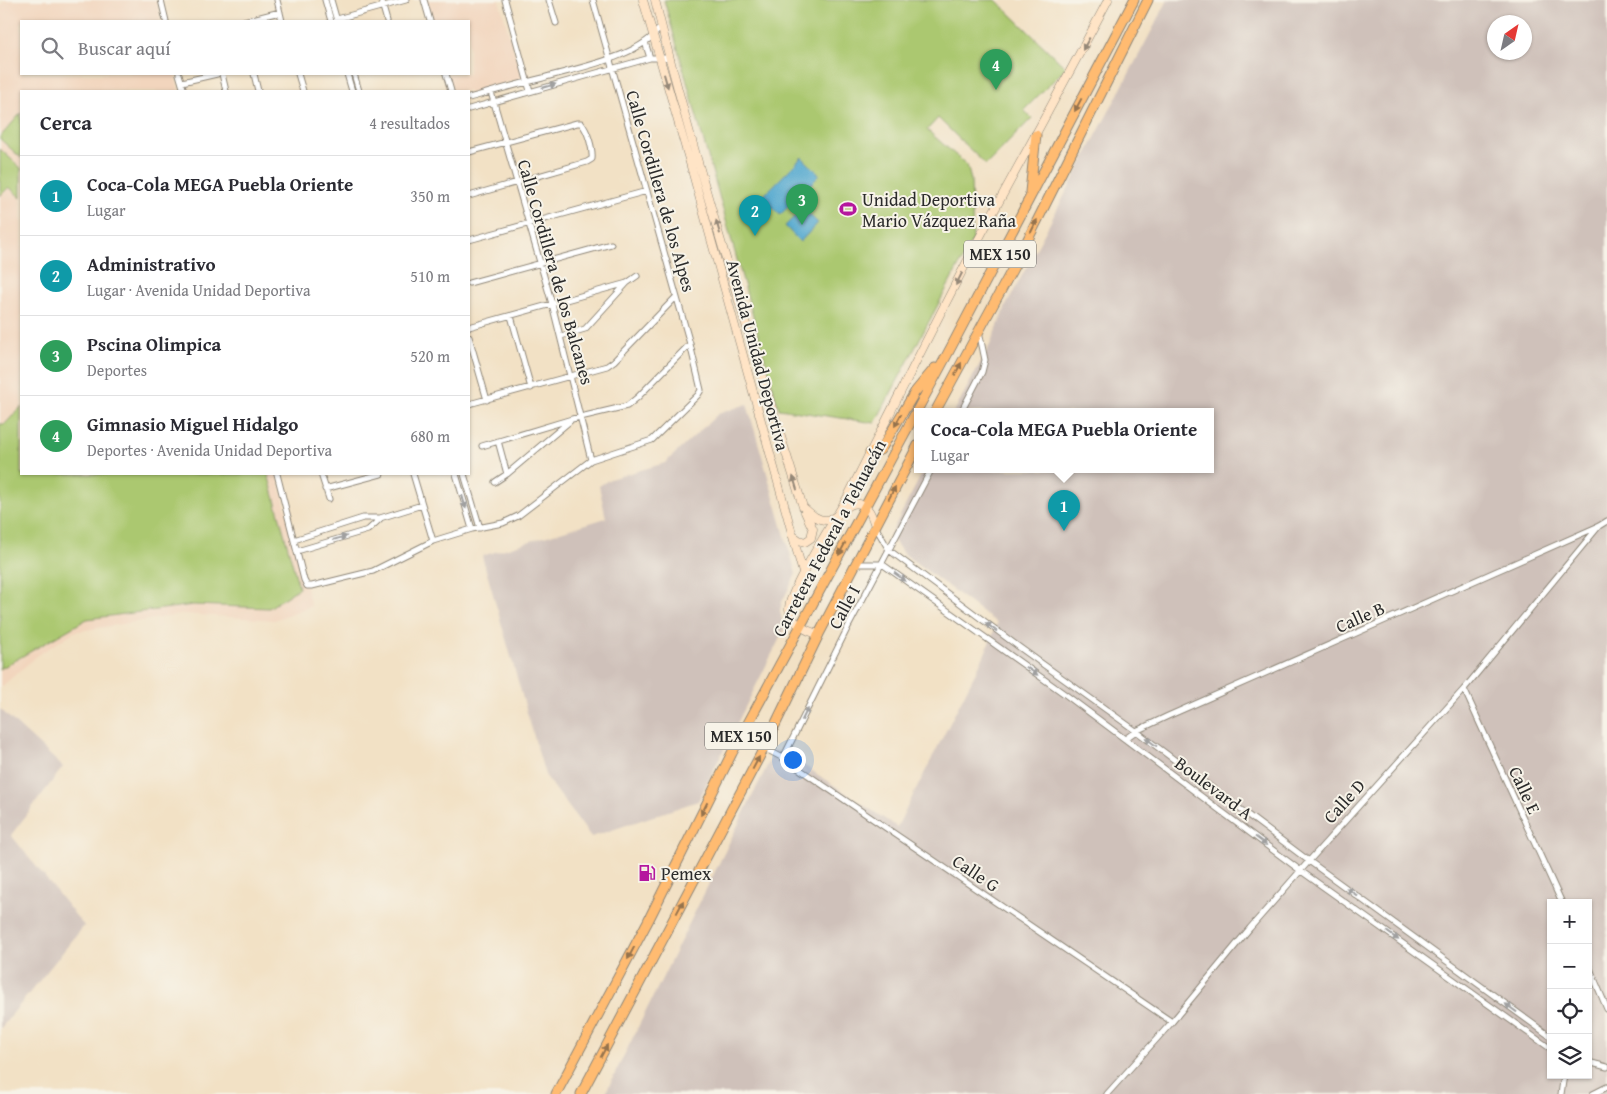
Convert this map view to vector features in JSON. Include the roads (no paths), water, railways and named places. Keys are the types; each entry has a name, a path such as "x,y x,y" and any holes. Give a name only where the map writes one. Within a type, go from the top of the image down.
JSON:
{"main road":[{"name":"Carretera Federal a Tehuacán","path":"918,408 1134,0"},
{"name":"MEX 150","path":"937,408 1018,260 1148,0"},
{"path":"1029,198 1036,135"},
{"path":"870,453 880,450 915,392 948,353"},
{"name":"Carretera Federal a Tehuacán","path":"556,1094 648,921 732,753 914,416"},
{"name":"Carretera Federal a Tehuacán","path":"582,1094 764,748 819,634 914,453"}],"street":[{"path":"161,0 166,20"},
{"path":"277,0 282,20"},
{"path":"325,0 335,20"},
{"path":"331,0 335,20"},
{"path":"381,0 387,20"},
{"path":"338,20 406,0"},
{"path":"424,0 430,20"},
{"path":"504,0 530,91"},
{"path":"549,0 556,24"},
{"name":"Calle Cordillera de los Alpes","path":"592,460 652,440 701,390 690,344 593,0"},
{"name":"Avenida Unidad Deportiva","path":"643,0 803,573"},
{"name":"Avenida Unidad Deportiva","path":"655,0 732,279 803,507 812,527 812,536 805,542 792,535"},
{"path":"819,634 800,626 792,619 789,611 790,601 803,573 838,514 870,453 982,234 1091,35 1108,0"},
{"path":"248,20 280,12"},
{"path":"470,98 610,60 645,42 662,25"},
{"path":"645,42 650,58"},
{"path":"470,109 650,58 671,60"},
{"path":"180,75 184,90"},
{"path":"182,82 213,75"},
{"path":"222,75 226,90"},
{"path":"254,75 258,90"},
{"path":"298,75 303,90"},
{"path":"347,75 352,90"},
{"path":"354,75 359,90"},
{"path":"446,75 451,90"},
{"name":"Calle Cordillera de los Balcanes","path":"491,92 552,304 592,460"},
{"path":"470,152 581,123 593,154 592,159 516,184 470,196"},
{"path":"470,240 647,190"},
{"path":"470,283 612,244"},
{"path":"715,254 725,252"},
{"path":"560,336 586,328 627,283 637,276"},
{"path":"722,280 732,279"},
{"path":"470,327 627,283"},
{"path":"470,404 607,366 676,297"},
{"path":"729,304 739,302"},
{"path":"511,316 531,388"},
{"path":"963,408 982,372 985,360 979,330"},
{"path":"470,340 487,400"},
{"path":"482,446 572,419 627,406 690,344"},
{"path":"495,482 508,474 572,419"},
{"path":"498,441 508,474"},
{"path":"277,475 304,580 307,586 312,586 373,571 433,541 472,529 503,523 518,516 592,460"},
{"name":"Calle I","path":"783,758 849,625 929,473"},
{"path":"321,475 329,499"},
{"path":"325,489 377,475"},
{"path":"413,475 433,541"},
{"path":"456,475 472,529"},
{"path":"464,475 480,528"},
{"path":"803,507 814,517 826,520 831,519 852,504 858,504 865,506 871,514 875,526"},
{"path":"294,540 363,518 380,518 422,505"},
{"path":"297,551 368,530 380,518"},
{"name":"Calle B","path":"1124,738 1607,521"},
{"name":"Boulevard A","path":"875,526 889,550 1005,637 1136,731 1309,861 1547,1034"},
{"name":"Calle D","path":"1107,1094 1172,1022 1250,928 1309,861 1464,689 1599,526"},
{"path":"855,564 882,564"},
{"name":"Boulevard A","path":"882,564 1066,695 1301,871 1547,1046"},
{"path":"997,647 1005,637"},
{"name":"Calle E","path":"1464,689 1560,899"},
{"name":"Calle G","path":"764,748 783,758 1172,1022"},
{"path":"1372,921 1379,912"},
{"path":"1592,973 1607,1009"},
{"path":"1592,1063 1607,1067"},
{"path":"1561,1094 1563,1079"},
{"path":"1593,1094 1607,1087"}],"water":[{"path":"802,157 820,175 780,215 762,197"},
{"path":"803,208 818,223 800,242 785,226"}],"place":[{"name":"Gimnasio Miguel Hidalgo","path":"996,90"},
{"name":"Unidad Deportiva Mario Vázquez Raña","path":"848,209"},
{"name":"Pscina Olimpica","path":"802,225"},
{"name":"Administrativo","path":"755,236"},
{"name":"Coca-Cola MEGA Puebla Oriente","path":"1064,531"},
{"name":"Pemex","path":"647,873"}]}
